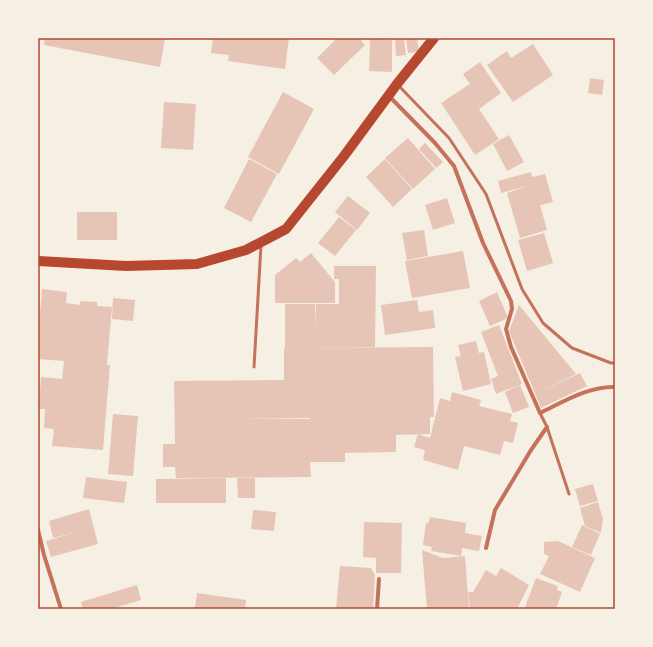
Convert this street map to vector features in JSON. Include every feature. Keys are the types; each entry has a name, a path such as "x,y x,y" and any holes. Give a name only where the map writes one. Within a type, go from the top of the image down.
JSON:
{"main road":[{"path":"38,260 126,266 196,264 246,250 286,229 344,156 388,95 434,38"}],"street":[{"path":"388,95 435,143 454,166 483,243 511,301 512,309 506,329 511,347 540,413 597,388 615,387"},
{"path":"486,548 495,510 547,426"},
{"path":"38,530 44,555 61,609"},
{"path":"377,609 379,579"}],"lane":[{"path":"397,84 448,138 486,194 522,289 543,323 572,348 611,363 615,363"},
{"path":"254,367 261,242"},
{"path":"540,413 547,426 569,494"}],"building":[{"path":"45,38 165,38 160,67 44,45"},
{"path":"213,38 289,38 285,69 228,61 229,55 211,53"},
{"path":"337,38 359,38 365,45 334,75 317,58"},
{"path":"395,38 404,38 406,55 396,56"},
{"path":"406,38 417,38 419,52 408,53"},
{"path":"370,39 392,40 392,72 369,71"},
{"path":"533,44 553,75 513,102 487,65 507,51 511,58"},
{"path":"480,62 501,93 479,109 499,139 475,155 441,103 470,84 463,74"},
{"path":"590,78 604,80 602,95 588,93"},
{"path":"283,92 314,109 279,174 248,157"},
{"path":"164,102 196,104 193,150 161,148"},
{"path":"509,135 524,162 507,171 493,144"},
{"path":"408,138 435,169 413,189 385,158"},
{"path":"425,143 443,162 436,168 419,149"},
{"path":"249,159 277,174 251,222 224,208"},
{"path":"385,159 412,189 393,207 366,177"},
{"path":"531,172 532,177 545,174 553,202 540,205 547,230 520,238 507,193 527,186 501,193 498,181"},
{"path":"348,196 370,213 357,230 335,212"},
{"path":"447,198 455,223 433,230 425,205"},
{"path":"77,212 117,212 117,240 77,240"},
{"path":"339,217 356,230 335,256 318,243"},
{"path":"424,230 428,256 407,260 402,233"},
{"path":"544,233 553,263 527,271 518,240"},
{"path":"463,251 470,288 412,298 405,261"},
{"path":"311,253 335,282 335,303 275,303 275,275 296,258 300,262"},
{"path":"334,266 376,266 375,347 285,348 285,304 315,304 316,328 316,304 339,304 339,279 334,279"},
{"path":"42,289 67,292 66,303 80,305 80,301 97,302 97,306 112,307 107,365 110,365 103,450 52,446 54,429 44,428 45,409 39,409 41,377 62,379 64,361 38,359"},
{"path":"497,292 508,318 490,326 479,301"},
{"path":"113,298 135,300 133,321 112,319"},
{"path":"417,300 419,312 433,310 435,328 385,335 381,305"},
{"path":"519,305 576,374 538,393 580,373 587,386 541,408 509,331"},
{"path":"499,325 522,384 496,394 491,379 498,376 481,332"},
{"path":"476,341 479,353 484,352 491,384 463,391 455,357 461,356 458,345"},
{"path":"433,347 434,417 430,417 430,434 396,435 396,452 345,453 345,462 310,462 311,477 176,478 175,467 163,467 163,444 175,444 174,381 284,380 284,348","holes":["310,418 310,419 232,419"]},
{"path":"520,385 529,407 513,413 505,392"},
{"path":"452,392 481,400 479,406 512,414 510,421 518,423 513,443 504,441 500,455 464,446 458,470 423,460 425,450 414,447 418,434 430,438 440,398 450,401"},
{"path":"113,414 138,416 133,476 108,474"},
{"path":"86,477 127,482 124,503 83,498"},
{"path":"226,478 226,503 156,503 156,479"},
{"path":"237,478 255,478 255,498 238,498"},
{"path":"593,484 598,501 580,506 575,489"},
{"path":"598,502 603,519 601,533 585,526 580,508"},
{"path":"89,509 98,544 51,557 46,541 77,532 53,538 49,521"},
{"path":"253,510 276,512 274,531 251,529"},
{"path":"430,517 466,523 465,533 482,536 479,551 462,548 461,556 431,551 432,547 423,545 426,523 428,524"},
{"path":"364,522 402,523 401,573 376,573 376,558 363,557"},
{"path":"582,525 600,534 591,555 572,547"},
{"path":"558,541 595,558 580,592 540,574 549,556 544,554 544,542"},
{"path":"422,550 443,558 465,556 469,609 427,609"},
{"path":"340,566 371,568 375,575 373,609 336,609"},
{"path":"501,568 529,585 517,609 470,609 468,592 473,592 486,570 496,576"},
{"path":"536,578 558,586 557,590 562,592 556,609 531,609 525,607"},
{"path":"137,585 141,600 111,609 83,609 81,602"},
{"path":"197,593 246,600 245,609 195,608"}]}
